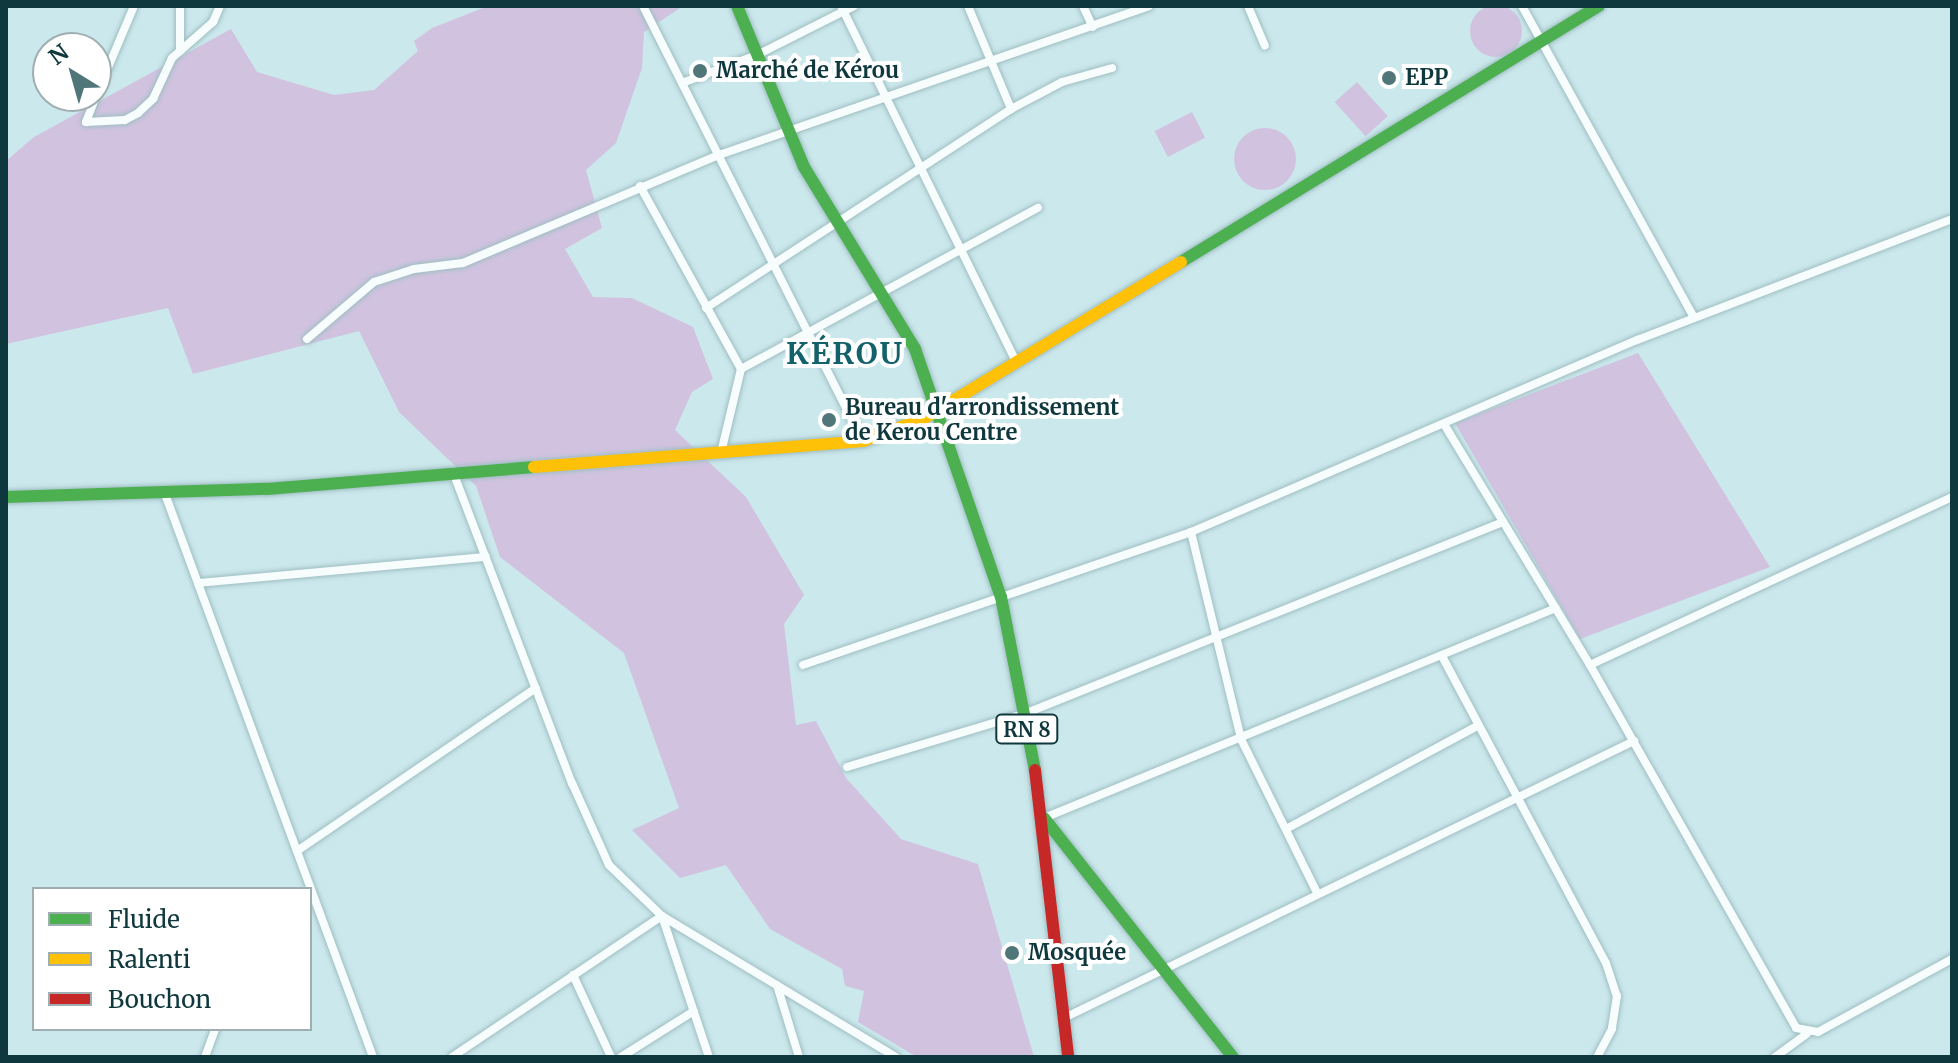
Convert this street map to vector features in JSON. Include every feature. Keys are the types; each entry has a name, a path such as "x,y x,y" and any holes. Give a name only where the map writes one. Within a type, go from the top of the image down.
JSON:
{"main road":[{"name":"RN 8","path":"737,6 789,132 837,222 915,349 939,410 1001,597 1044,818 1068,1057"},
{"path":"6,497 165,494 863,441 939,410 1599,6"},
{"path":"1044,818 1233,1057"}],"street":[{"path":"112,58 134,6"},
{"path":"180,6 180,51"},
{"path":"90,112 86,122 125,120 153,99 165,70 180,51 213,22 220,6"},
{"path":"643,6 863,441"},
{"path":"682,83 756,54 842,9 854,6"},
{"path":"968,6 1011,109"},
{"path":"1083,6 1093,27"},
{"path":"307,339 374,282 414,269 463,263 719,155 889,100 1149,6"},
{"path":"1248,6 1265,46"},
{"path":"1522,6 1694,317"},
{"path":"842,9 924,167 1016,361"},
{"path":"706,308 1011,109 1062,82 1112,68"},
{"path":"640,186 741,369 721,453"},
{"path":"741,369 807,330 1038,208"},
{"path":"803,665 1191,532 1694,317 1952,219"},
{"path":"1444,424 1590,665 1787,1015 1807,1034"},
{"path":"453,472 536,688 609,865 662,916 896,1057"},
{"path":"165,494 308,887"},
{"path":"1590,665 1952,497"},
{"path":"847,767 1024,714 1503,522"},
{"path":"1191,532 1241,739 1316,891"},
{"path":"198,583 486,557"},
{"path":"1044,818 1443,658 1556,608"},
{"path":"1443,658 1515,799 1606,963 1617,996 1612,1029 1597,1057"},
{"path":"297,851 536,688"},
{"path":"1286,829 1477,726"},
{"path":"1064,1018 1316,891 1634,741"},
{"path":"314,909 373,1057"},
{"path":"452,1057 662,916"},
{"path":"662,916 709,1057"},
{"path":"1775,1057 1807,1034 1952,959"},
{"path":"573,975 611,1057"},
{"path":"777,985 799,1057"},
{"path":"621,1057 694,1011"},
{"path":"205,1057 214,1031"}],"shaded area":[{"path":"1496,5 1515,12 1522,31 1515,50 1496,57 1477,50 1470,31 1477,12"},
{"path":"488,6 683,6 644,32 642,68 616,143 586,170 602,228 565,249 593,297 632,298 693,327 713,379 692,392 675,430 746,497 804,595 784,624 796,725 816,721 846,778 901,839 978,864 1034,1057 917,1057 858,1022 864,991 845,986 842,969 770,929 726,865 680,878 632,830 679,808 624,653 500,557 476,486 399,412 359,331 193,374 168,308 6,344 6,161 34,137 80,112 112,112 112,94 231,29 257,72 334,95 374,90 418,51 414,41 432,28"},
{"path":"1357,82 1388,116 1365,136 1335,102"},
{"path":"1192,112 1205,138 1168,157 1155,131"},
{"path":"1265,128 1287,137 1296,159 1287,181 1265,190 1243,181 1234,159 1243,137"},
{"path":"1638,353 1770,567 1580,639 1455,423"}],"traffic: fast":[{"path":"737,6 804,167 915,349 1001,597 1035,770"},
{"path":"1181,262 1599,6"},
{"path":"6,497 267,489 534,467"},
{"path":"1044,818 1233,1057"}],"traffic: slow":[{"path":"534,467 863,441 923,419 1181,262"}],"traffic: jam":[{"path":"1035,770 1068,1057"}],"place":[{"name":"Marché de Kérou","path":"700,71"},
{"name":"EPP","path":"1389,78"},
{"name":"Bureau d'arrondissement de Kerou Centre","path":"829,420"},
{"name":"Mosquée","path":"1012,953"}],"district":[{"name":"KÉROU","path":"845,353"}]}
